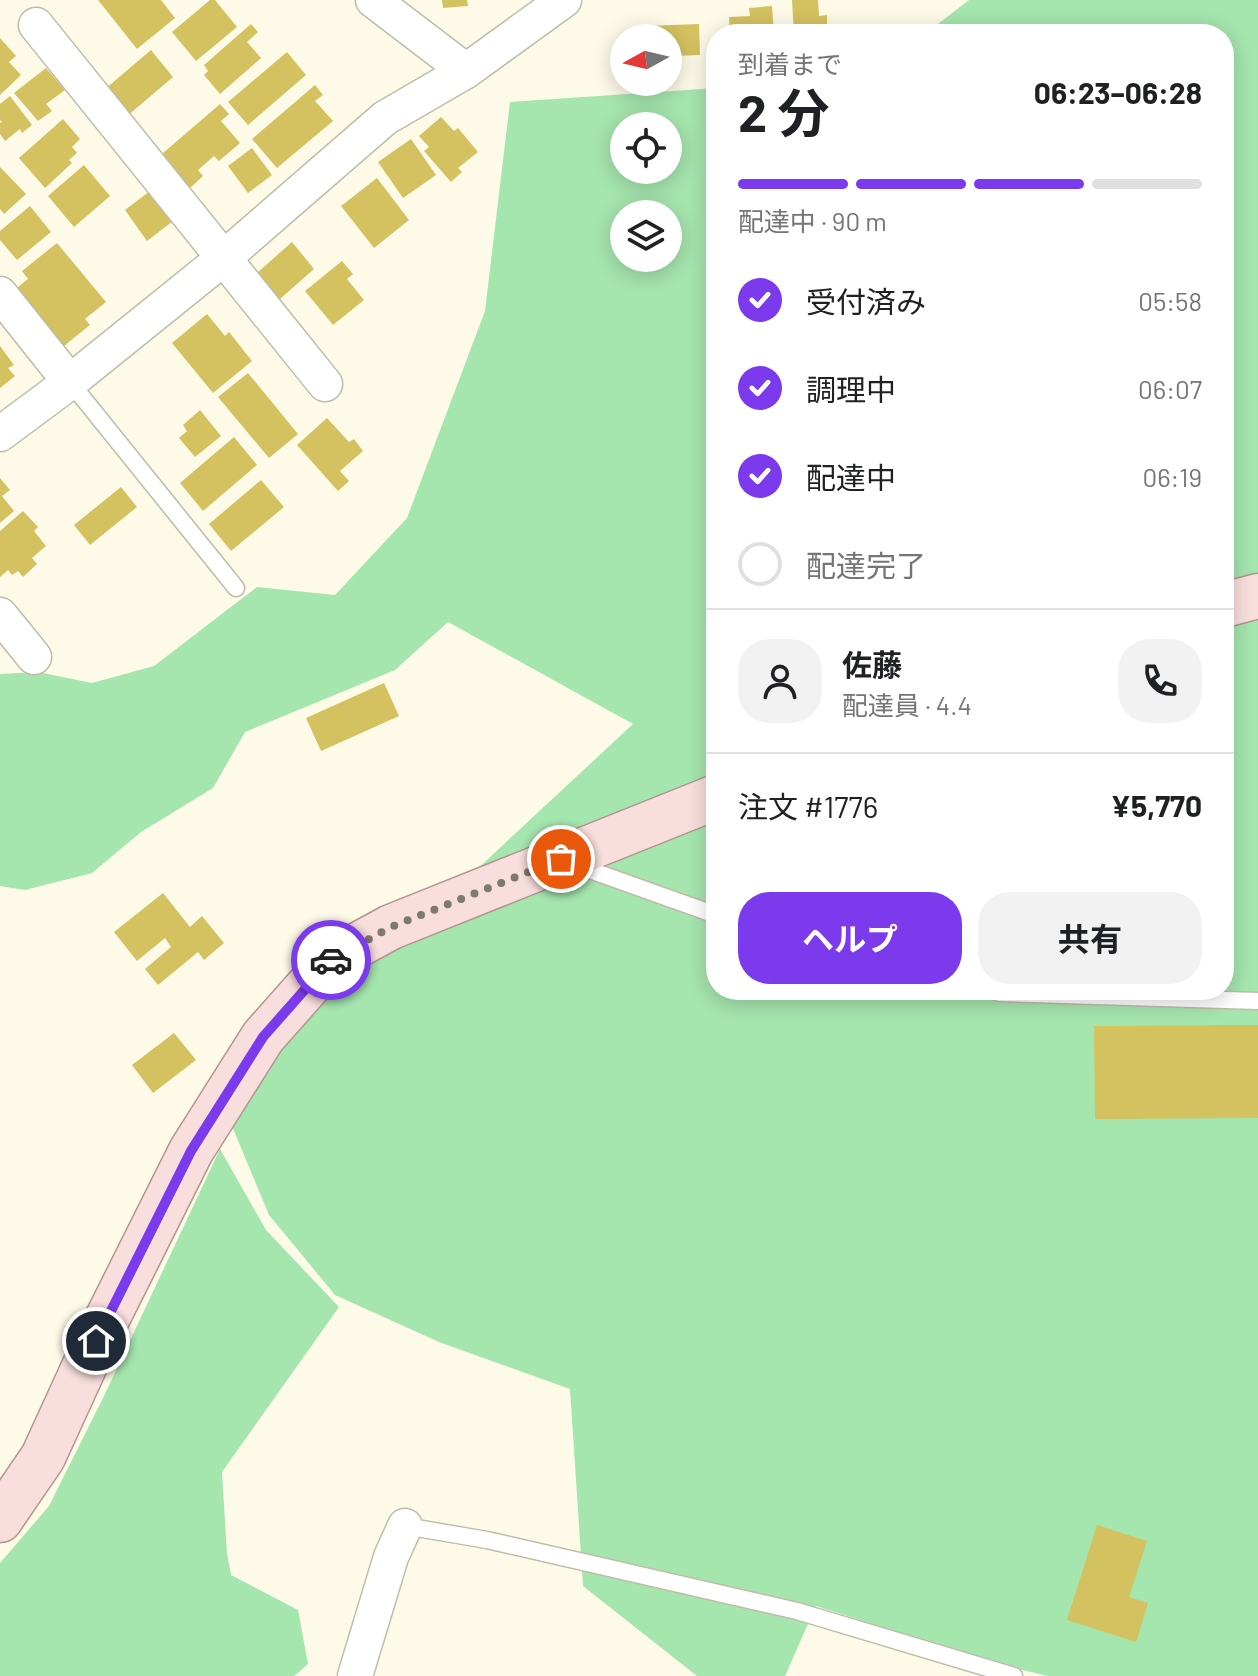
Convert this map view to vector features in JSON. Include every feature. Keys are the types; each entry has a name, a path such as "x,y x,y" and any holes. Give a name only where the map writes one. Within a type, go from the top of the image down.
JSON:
{"main road":[{"path":"1234,602 1258,596"},
{"path":"0,1520 43,1457 96,1341 191,1151 263,1037 332,959 391,927 706,801"}],"street":[{"path":"373,0 466,71"},
{"path":"0,434 70,382 225,257 385,118 466,71 564,0"},
{"path":"36,25 325,384"},
{"path":"0,294 70,382"},
{"path":"0,615 34,657"},
{"path":"355,1676 391,1557 405,1526"}],"lane":[{"path":"70,382 236,588"},
{"path":"561,859 706,911"},
{"path":"1226,1000 1258,1001"},
{"path":"405,1526 487,1540 797,1611 1014,1676"}],"green space":[{"path":"969,0 1258,0 1258,1676 1048,1676 897,1641 863,1621 816,1606 785,1676 697,1676 583,1586 570,1389 439,1342 335,1295 269,1215 224,1107 319,930 432,911 633,724 448,622 395,670 245,732 213,788 141,832 92,873 25,890 0,886 0,674 38,672 92,683 154,666 257,587 335,595 407,518 485,311 510,102 610,95 682,96 682,90 706,89 706,1000 1234,1000 1234,24 938,24"},
{"path":"220,1149 266,1230 339,1307 222,1472 231,1575 298,1610 308,1664 294,1676 0,1676 0,1563 49,1506"}],"building":[{"path":"98,0 161,0 175,18 137,49"},
{"path":"210,0 215,0 237,27 196,61 172,32"},
{"path":"442,0 467,0 468,6 443,8"},
{"path":"792,0 818,0 819,16 827,15 827,24 793,24"},
{"path":"772,6 773,24 729,24 729,17 750,16 749,8"},
{"path":"251,24 258,32 247,42 261,58 220,94 204,75 208,71 204,65"},
{"path":"699,24 700,55 682,56 682,25"},
{"path":"0,38 16,56 9,62 21,75 0,95"},
{"path":"151,50 173,77 126,117 104,90"},
{"path":"287,52 306,75 248,125 228,102"},
{"path":"46,68 65,90 46,104 52,111 38,121 14,93"},
{"path":"315,85 323,95 315,101 333,121 277,168 252,139"},
{"path":"10,96 32,125 22,133 20,129 5,141 0,134 0,104"},
{"path":"220,104 229,114 221,121 240,143 219,161 214,156 198,170 203,176 190,188 162,154"},
{"path":"441,117 454,131 458,128 478,152 458,168 462,172 451,182 424,151 429,147 419,136"},
{"path":"63,119 80,139 72,147 77,153 69,160 72,163 45,188 19,158"},
{"path":"411,139 436,175 403,198 378,162"},
{"path":"252,148 272,175 248,193 228,166"},
{"path":"84,165 110,196 74,227 48,196"},
{"path":"0,167 26,194 4,214 0,209"},
{"path":"377,178 409,220 374,248 341,206"},
{"path":"150,191 173,221 147,241 125,210"},
{"path":"30,206 51,232 17,260 0,240 0,231"},
{"path":"292,242 314,269 280,299 257,273"},
{"path":"57,243 106,302 85,319 90,325 60,349 13,291 28,279 22,271"},
{"path":"342,261 353,274 347,279 364,300 333,325 305,291"},
{"path":"207,314 225,336 229,332 252,361 213,393 172,343"},
{"path":"0,346 14,365 8,368 15,376 0,388"},
{"path":"248,373 298,434 269,458 218,397"},
{"path":"200,410 221,436 195,457 179,438 187,431 183,425"},
{"path":"327,418 349,442 354,439 363,451 340,471 349,481 338,491 297,445"},
{"path":"234,437 257,465 203,511 180,483"},
{"path":"0,478 10,490 2,496 14,511 0,523"},
{"path":"261,480 284,507 231,551 209,524"},
{"path":"121,487 137,507 90,545 74,525"},
{"path":"23,511 38,527 34,531 46,546 32,558 37,564 23,577 18,571 12,575 8,570 0,577 0,531"},
{"path":"384,683 399,716 321,751 306,718"},
{"path":"163,893 190,927 202,916 224,943 204,960 198,952 158,985 145,969 171,947 165,938 137,961 114,932"},
{"path":"1258,1025 1258,1118 1095,1119 1094,1026"},
{"path":"174,1033 196,1060 153,1093 132,1065"},
{"path":"1097,1525 1147,1541 1129,1597 1148,1603 1136,1642 1067,1620"}],"way so far":[{"path":"331,960 391,927 561,859"}],"route":[{"path":"96,1341 191,1151 263,1037 331,960"}]}
